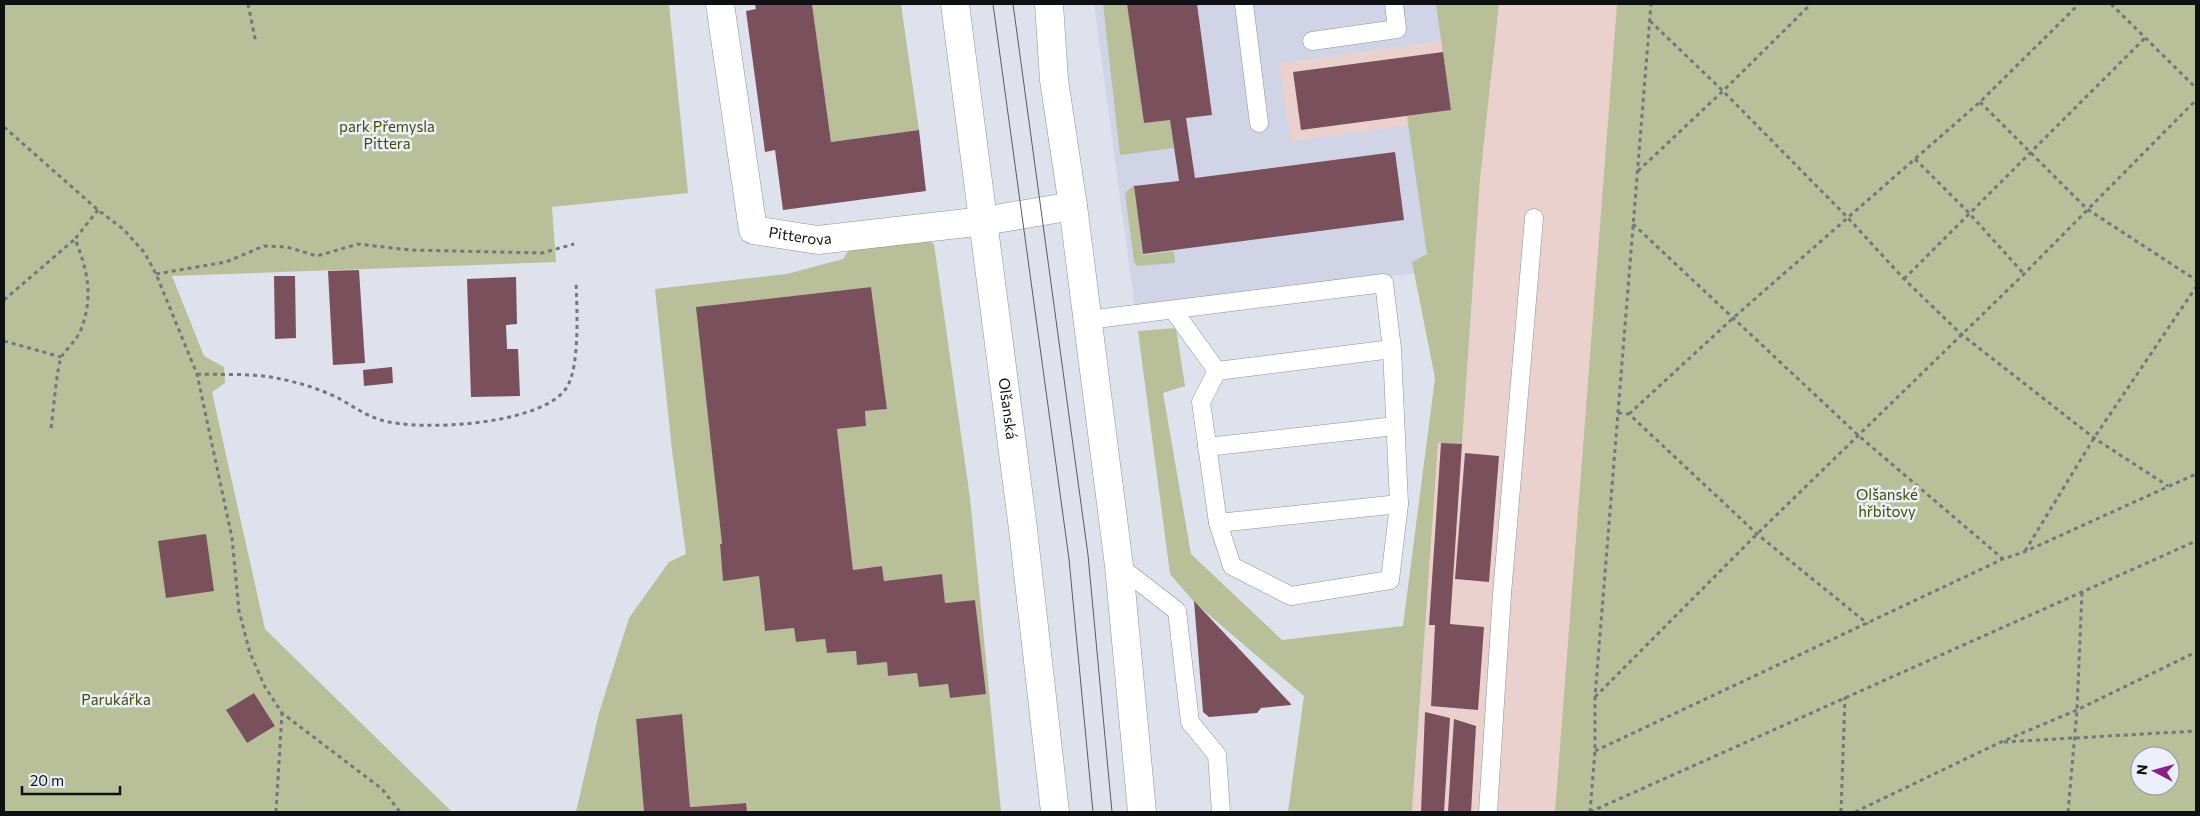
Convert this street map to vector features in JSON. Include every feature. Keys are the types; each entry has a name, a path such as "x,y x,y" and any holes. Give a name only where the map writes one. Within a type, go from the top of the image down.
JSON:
{"street":[{"name":"Pitterova","path":"720,4 753,230 818,240 984,220 1074,206"},
{"name":"Olšanská","path":"955,4 1023,529 1055,812"},
{"path":"1049,4 1054,80 1074,206 1119,566 1142,812"}],"lane":[{"path":"1244,4 1260,123"},
{"path":"1312,41 1397,29 1394,4"},
{"path":"1488,812 1503,584 1534,218"},
{"path":"1088,320 1384,283 1392,349 1399,504 1390,580 1291,596 1232,566 1218,522 1201,402 1217,371"},
{"path":"1173,310 1217,371"},
{"path":"1217,371 1392,349"},
{"path":"1207,447 1395,426"},
{"path":"1218,522 1399,504"},
{"path":"1119,566 1177,612 1190,722 1216,755 1221,812"}],"path":[{"path":"248,4 256,43"},
{"path":"1651,4 1595,697 1595,751 1590,812 2196,541"},
{"path":"1638,171 1811,4"},
{"path":"1629,414 1732,319 1980,102 2079,4"},
{"path":"2111,4 2196,88"},
{"path":"1650,21 1723,91 1904,278 1962,334 2094,438 2168,486"},
{"path":"1904,278 2145,38"},
{"path":"1595,697 1757,534 2024,274 2196,100"},
{"path":"1980,102 2087,209 2196,280"},
{"path":"4,127 98,210 123,229 144,252 156,274 197,374 232,538 240,611 250,653 266,687 282,713 382,789 400,812"},
{"path":"1915,159 1969,212 2024,274"},
{"path":"4,300 75,239 98,210"},
{"path":"1633,224 1732,319 1859,436 2003,559"},
{"path":"51,428 61,357 71,347 80,331 87,300 89,282 86,266 75,239"},
{"path":"156,274 226,262 264,246 287,247 317,256 358,244 410,250 542,253 574,244"},
{"path":"197,374 274,377 340,399 363,413 401,424 465,425 520,413 536,409 557,399 568,387 573,369 578,316 576,282"},
{"path":"2024,552 2094,438 2196,287"},
{"path":"4,341 61,357"},
{"path":"1618,413 1629,414 1757,534 1868,624"},
{"path":"1595,751 2003,559 2024,552 2196,474"},
{"path":"2068,812 2077,710 2082,592"},
{"path":"1855,812 2001,742 2077,710 2196,652"},
{"path":"1841,812 1845,697"},
{"path":"276,812 282,713"},
{"path":"2001,742 2196,730"}],"shaded area":[{"path":"1094,4 1474,4 1449,40 1280,64 1422,123 1440,270 1135,308"},
{"path":"1499,4 1617,4 1559,812 1412,812 1438,443 1462,443 1480,179"},
{"path":"1449,40 1457,119 1291,141 1279,64"}],"green space":[{"path":"4,4 669,4 688,193 552,207 556,262 172,276 204,356 224,367 225,383 212,392 265,629 452,812 4,812","holes":["254,693 275,726 247,743 226,710"]},
{"path":"812,4 901,4 919,130 831,142"},
{"path":"1103,4 1127,4 1144,123 1170,120 1174,148 1120,155"},
{"path":"1436,4 1499,4 1480,179 1462,444 1438,443 1412,812 1288,812 1304,696 1195,603 1170,574 1138,331 1176,328 1185,386 1163,393 1191,554 1282,640 1403,626 1435,378 1412,262 1427,254 1407,116 1451,110"},
{"name":"Olšanské hřbitovy","path":"1617,4 2196,4 2196,812 1555,812"},
{"path":"1134,185 1143,255 1174,251 1175,263 1137,266 1134,261 1125,193"},
{"path":"926,239 934,244 970,498 1001,812 747,812 745,803 690,807 681,714 636,719 644,812 576,812 599,713 629,618 669,562 686,554 672,450 655,289 787,274 843,259 849,250","holes":["871,287 887,409 865,411 866,426 837,429 853,570 882,566 884,581 942,574 945,603 975,600 985,694 950,698 948,684 919,687 917,673 889,676 887,662 857,664 856,651 827,653 825,639 796,642 794,628 765,631 759,576 723,580 720,544 722,544 697,307"]}],"building":[{"path":"755,4 812,4 831,142 919,130 926,191 783,210 775,150 765,152 746,11 756,9"},
{"path":"1127,4 1197,4 1212,115 1186,118 1195,178 1395,152 1404,220 1143,254 1134,186 1179,181 1170,120 1144,123"},
{"path":"1443,52 1451,110 1301,130 1293,72"},
{"path":"359,270 365,363 333,365 328,271"},
{"path":"274,276 295,276 296,338 275,339"},
{"path":"516,277 517,324 506,325 507,349 518,349 520,396 471,397 467,279"},
{"path":"871,287 887,409 865,411 866,426 837,429 853,570 882,566 884,581 942,574 945,603 975,600 986,694 950,698 948,684 919,687 917,673 888,676 887,662 857,665 856,651 827,653 825,639 796,642 794,628 765,631 759,576 723,581 720,544 722,544 696,307"},
{"path":"392,367 393,383 364,386 363,370"},
{"path":"1441,443 1462,444 1450,624 1484,627 1478,710 1431,706 1435,625 1429,625"},
{"path":"1465,453 1499,456 1489,582 1455,579"},
{"path":"206,534 214,591 166,598 158,541"},
{"path":"1194,601 1291,705 1261,708 1257,713 1209,717 1203,712"},
{"path":"254,693 275,726 247,743 226,710"},
{"path":"1425,712 1450,718 1444,812 1421,812"},
{"path":"682,714 690,807 746,803 747,812 644,812 636,719"},
{"path":"1454,719 1476,726 1471,812 1448,812"}],"tram line":[{"path":"993,4 1069,559 1093,812"},
{"path":"1013,4 1088,555 1112,812"}],"park label":[{"name":"park Přemysla Pittera","path":"387,136"},
{"name":"Parukářka","path":"116,700"}]}
